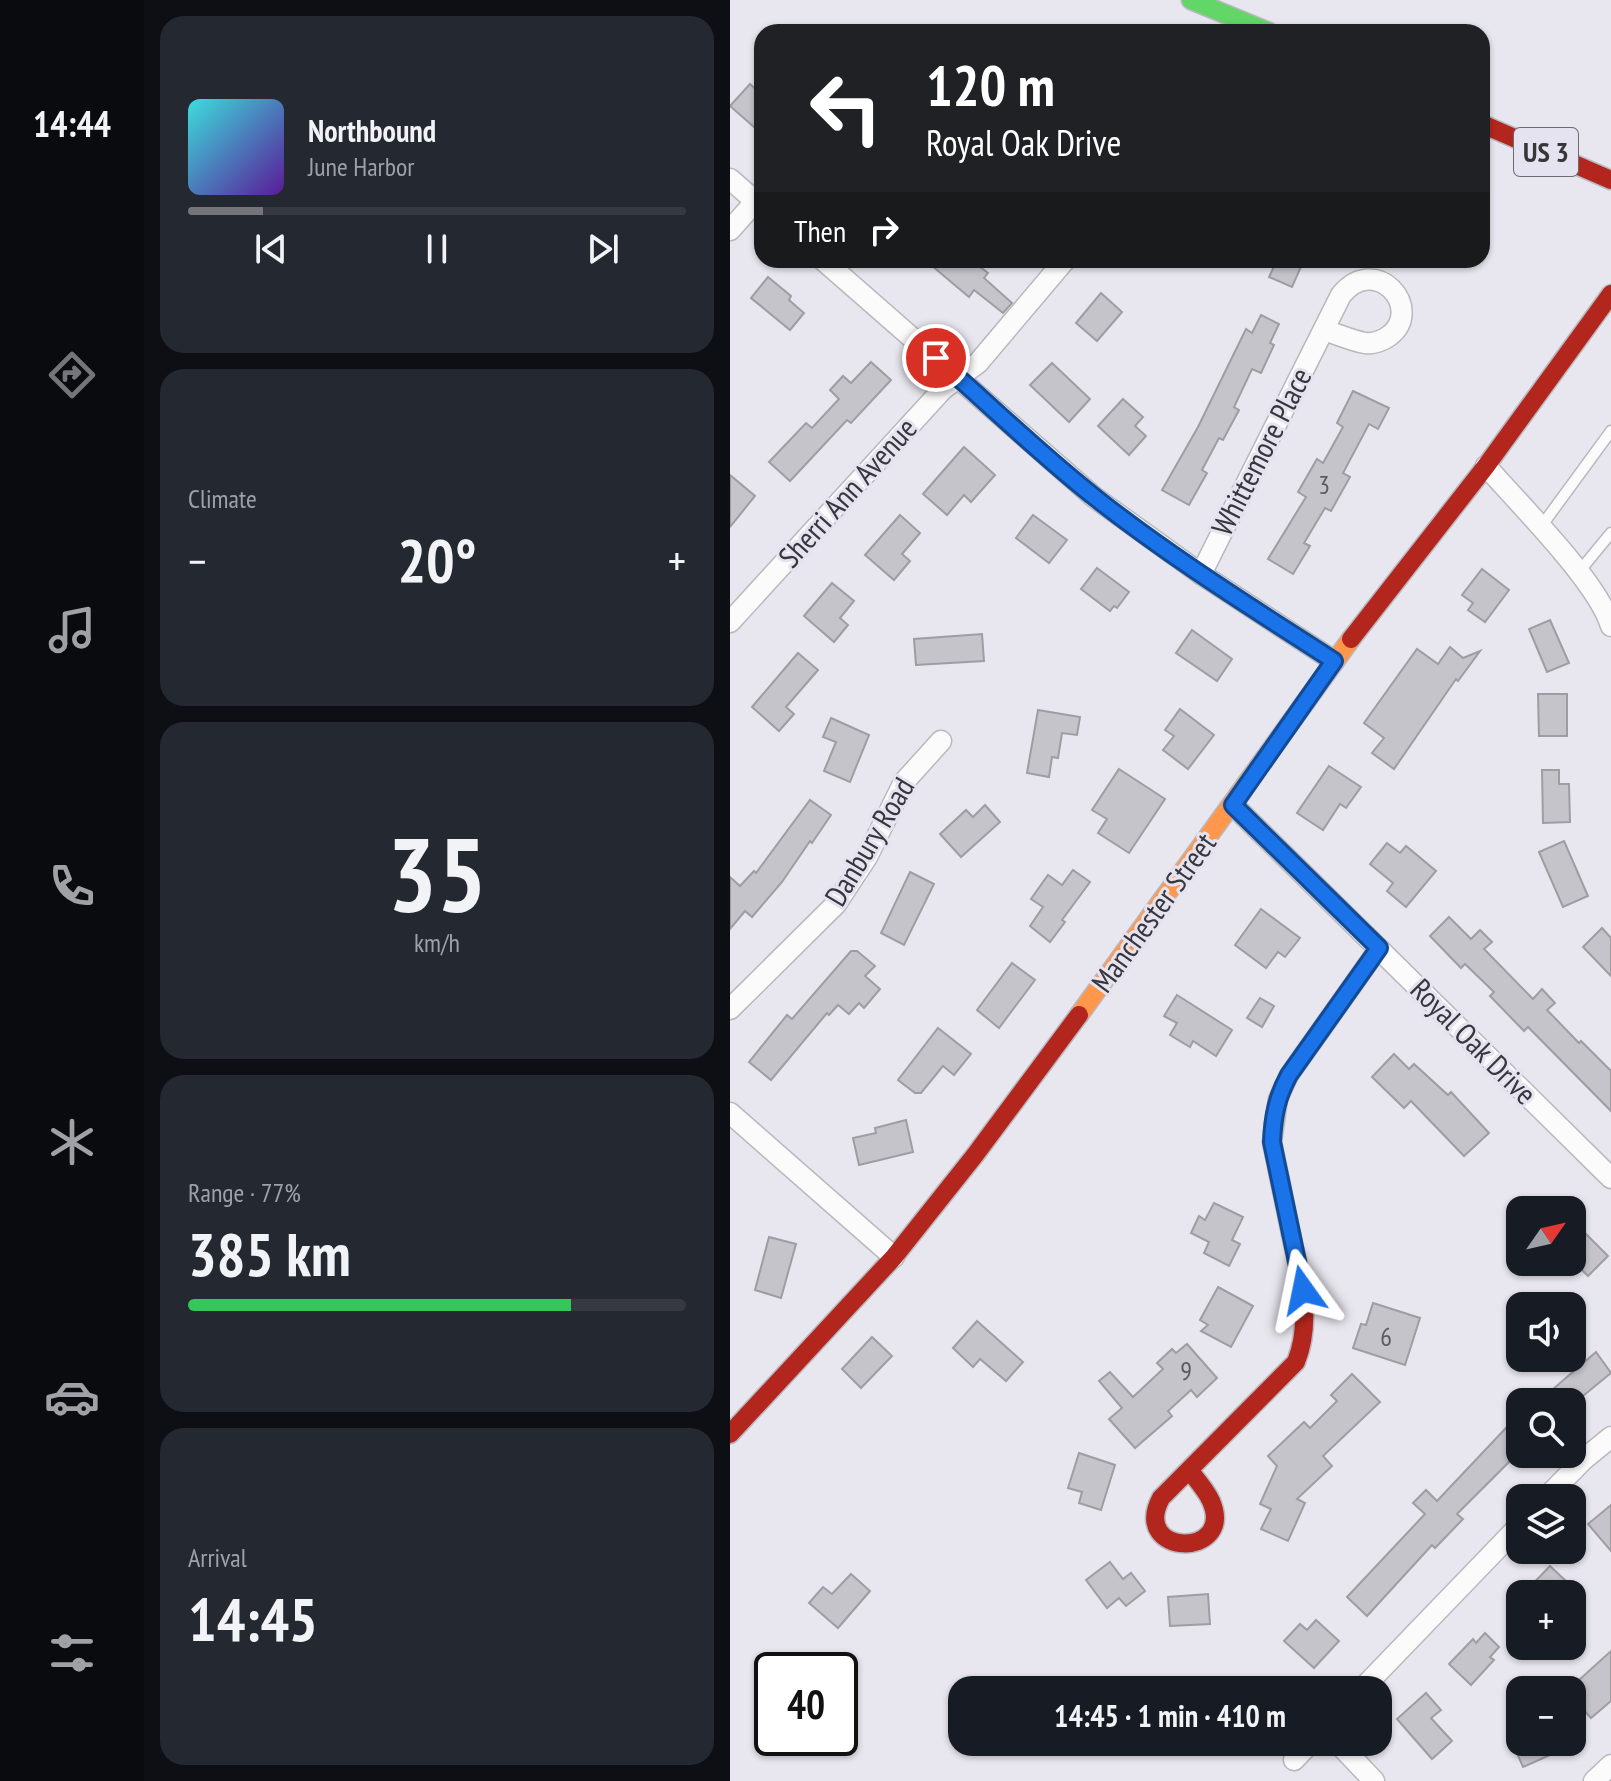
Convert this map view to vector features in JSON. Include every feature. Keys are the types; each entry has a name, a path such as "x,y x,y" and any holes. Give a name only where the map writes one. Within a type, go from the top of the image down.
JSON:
{"street":[{"path":"1191,0 1250,24"},
{"name":"US 3","path":"1490,127 1611,180"},
{"path":"730,179 754,200"},
{"path":"730,230 754,208"},
{"path":"832,268 1094,497 1201,574 1334,661"},
{"name":"Sherri Ann Avenue","path":"730,622 943,389 978,363 1058,268"},
{"name":"Manchester Street","path":"730,1434 894,1257 975,1155 1233,805 1334,661 1486,466 1611,294"},
{"name":"Whittemore Place","path":"1201,574 1324,330"},
{"path":"1486,466 1578,573 1599,601 1611,626"},
{"name":"Danbury Road","path":"730,1009 836,904 867,857 904,782 941,741"},
{"name":"Royal Oak Drive","path":"1233,805 1611,1178"},
{"path":"1189,1470 1296,1362 1306,1340 1307,1315 1272,1142 1273,1120 1278,1095 1289,1075 1379,948"},
{"path":"730,1113 894,1257"},
{"path":"1560,1484 1611,1437"},
{"path":"1374,1676 1506,1540"},
{"path":"1294,1760 1298,1756"},
{"path":"1350,1756 1374,1781"},
{"path":"1594,1781 1611,1765"}],"lane":[{"path":"1540,528 1611,431"},
{"path":"1578,573 1611,533"}],"building":[{"path":"750,84 754,88 754,127 730,106"},
{"path":"935,268 981,268 988,273 984,278 1012,303 1003,313 974,290 969,297"},
{"path":"1273,268 1300,268 1292,287 1269,277"},
{"path":"768,277 791,296 789,300 804,313 790,330 751,298"},
{"path":"1101,293 1122,312 1097,341 1076,323"},
{"path":"1261,315 1279,324 1270,343 1274,345 1261,373 1252,369 1234,407 1239,410 1202,470 1207,473 1189,505 1162,490 1198,427 1246,329 1252,333"},
{"path":"871,362 891,380 851,423 847,420 790,481 769,462 806,423 812,428 839,399 830,390 843,376 851,383"},
{"path":"1052,363 1090,399 1069,422 1030,385"},
{"path":"1353,391 1389,408 1378,429 1369,424 1343,473 1350,477 1331,511 1325,508 1304,543 1310,546 1293,574 1268,559 1306,497 1298,492 1317,459 1323,463 1343,427 1337,423"},
{"path":"1123,399 1143,417 1135,426 1146,436 1129,455 1098,426"},
{"path":"964,447 995,475 971,502 964,495 947,515 923,494"},
{"path":"730,475 755,496 730,527"},
{"path":"900,515 920,533 902,554 910,561 894,580 865,555"},
{"path":"1033,515 1067,540 1049,563 1016,538"},
{"path":"1097,568 1129,592 1117,608 1114,606 1110,611 1081,589"},
{"path":"1482,569 1509,590 1485,622 1468,610 1473,603 1462,595"},
{"path":"832,583 854,601 840,618 848,625 834,642 804,616"},
{"path":"1550,620 1569,663 1547,672 1529,629"},
{"path":"1192,630 1232,659 1217,681 1176,653"},
{"path":"982,634 984,661 916,665 914,639"},
{"path":"1450,647 1463,658 1480,651 1458,681 1456,679 1394,769 1372,753 1384,738 1364,723 1417,649 1438,664"},
{"path":"798,653 818,670 786,707 794,714 779,731 752,707"},
{"path":"1538,694 1567,694 1567,736 1539,736"},
{"path":"1180,709 1214,735 1188,769 1163,750 1174,736 1165,730"},
{"path":"1038,710 1080,717 1077,735 1062,733 1058,758 1052,757 1049,777 1027,773"},
{"path":"831,718 869,735 850,782 824,771 836,742 823,737"},
{"path":"1329,766 1361,787 1346,808 1340,804 1323,830 1297,813"},
{"path":"1119,769 1165,799 1129,853 1098,833 1107,819 1092,810"},
{"path":"1542,770 1559,770 1559,784 1569,784 1570,822 1543,823"},
{"path":"810,800 831,815 752,917 745,911 730,929 730,877 740,886 754,871 756,873"},
{"path":"985,805 1000,822 961,857 940,834 966,810 973,817"},
{"path":"1564,841 1588,896 1563,907 1539,852"},
{"path":"1387,843 1400,853 1406,846 1436,871 1406,907 1387,891 1393,883 1370,864"},
{"path":"1073,870 1090,882 1050,942 1030,926 1043,907 1031,899 1048,875 1062,885"},
{"path":"910,872 934,884 904,945 881,933"},
{"path":"1261,909 1300,938 1285,957 1278,952 1266,968 1235,945"},
{"path":"1449,917 1471,939 1480,930 1492,942 1484,949 1533,999 1542,989 1555,1003 1547,1010 1611,1071 1611,1111 1528,1027 1524,1031 1490,996 1494,992 1465,964 1461,968 1430,936"},
{"path":"1602,928 1611,938 1611,976 1583,947"},
{"path":"851,951 857,951 875,966 865,976 880,989 864,1008 859,1003 849,1014 838,1005 829,1015 827,1013 771,1080 749,1062 787,1015 792,1019"},
{"path":"1012,963 1035,980 999,1028 977,1010"},
{"path":"1177,995 1232,1030 1216,1056 1193,1041 1190,1047 1170,1035 1177,1023 1164,1016"},
{"path":"1260,998 1274,1006 1262,1027 1247,1018"},
{"path":"938,1028 971,1054 954,1075 943,1066 921,1093 915,1093 898,1080"},
{"path":"1394,1054 1409,1069 1414,1064 1448,1095 1451,1092 1489,1133 1464,1156 1411,1101 1404,1108 1372,1077"},
{"path":"906,1120 913,1152 859,1165 853,1138 876,1133 875,1128"},
{"path":"1214,1203 1243,1217 1232,1240 1240,1244 1229,1266 1204,1253 1209,1242 1191,1233 1199,1216 1205,1220"},
{"path":"1586,1234 1608,1256 1588,1276 1586,1274"},
{"path":"769,1237 796,1244 781,1298 755,1290"},
{"path":"1218,1287 1253,1306 1231,1347 1201,1331 1208,1325 1200,1320"},
{"path":"1373,1303 1420,1318 1405,1365 1353,1348 1361,1324 1366,1325"},
{"path":"977,1321 1023,1362 1006,1381 980,1359 973,1367 953,1348"},
{"path":"872,1337 892,1356 861,1388 842,1369"},
{"path":"1187,1344 1217,1378 1197,1397 1191,1390 1168,1411 1172,1416 1135,1448 1109,1419 1122,1408 1099,1381 1110,1372 1133,1397 1163,1369 1157,1363 1172,1349 1176,1353"},
{"path":"1596,1352 1611,1373 1586,1394 1586,1388 1554,1388 1573,1372 1586,1372 1586,1361"},
{"path":"1352,1374 1380,1402 1323,1456 1332,1466 1297,1499 1305,1503 1288,1541 1261,1529 1271,1509 1260,1504 1277,1466 1268,1456 1304,1422 1310,1428 1337,1401 1331,1395"},
{"path":"1506,1428 1506,1465 1457,1514 1463,1519 1435,1548 1432,1545 1367,1616 1347,1597 1425,1514 1413,1503 1426,1490 1437,1501"},
{"path":"1079,1453 1115,1465 1101,1510 1079,1503 1082,1492 1068,1488"},
{"path":"1611,1505 1611,1551 1588,1524"},
{"path":"1110,1562 1123,1579 1131,1573 1145,1591 1126,1606 1119,1598 1107,1608 1086,1580"},
{"path":"1550,1566 1565,1580 1536,1580"},
{"path":"851,1574 870,1591 838,1628 809,1603 823,1587 832,1594"},
{"path":"1208,1594 1210,1624 1170,1626 1168,1597"},
{"path":"1316,1620 1339,1641 1314,1668 1284,1641 1300,1624 1307,1630"},
{"path":"1485,1633 1499,1647 1490,1657 1494,1660 1471,1685 1449,1664 1473,1639 1476,1643"},
{"path":"1611,1651 1611,1701 1591,1718 1586,1712 1586,1676 1583,1676"},
{"path":"1426,1693 1441,1710 1431,1718 1452,1741 1432,1759 1397,1719"},
{"path":"1518,1756 1548,1756 1523,1767"}],"traffic: fast":[{"path":"1191,0 1250,24"},
{"path":"1291,1234 1272,1142 1278,1099 1289,1075 1379,948"}],"traffic: slow":[{"path":"1079,1015 1351,639"}],"traffic: jam":[{"path":"1490,127 1611,180"},
{"path":"1351,639 1486,466 1611,294"},
{"path":"730,1434 894,1257 975,1155 1079,1015"},
{"path":"1189,1470 1209,1497 1215,1520 1209,1533 1198,1541 1184,1543 1170,1540 1159,1532 1155,1517 1161,1498 1296,1362 1304,1330 1304,1314 1291,1234"}],"route":[{"path":"936,358 1051,461 1116,514 1334,661 1233,805 1379,948 1278,1095 1272,1142 1303,1290"}]}
